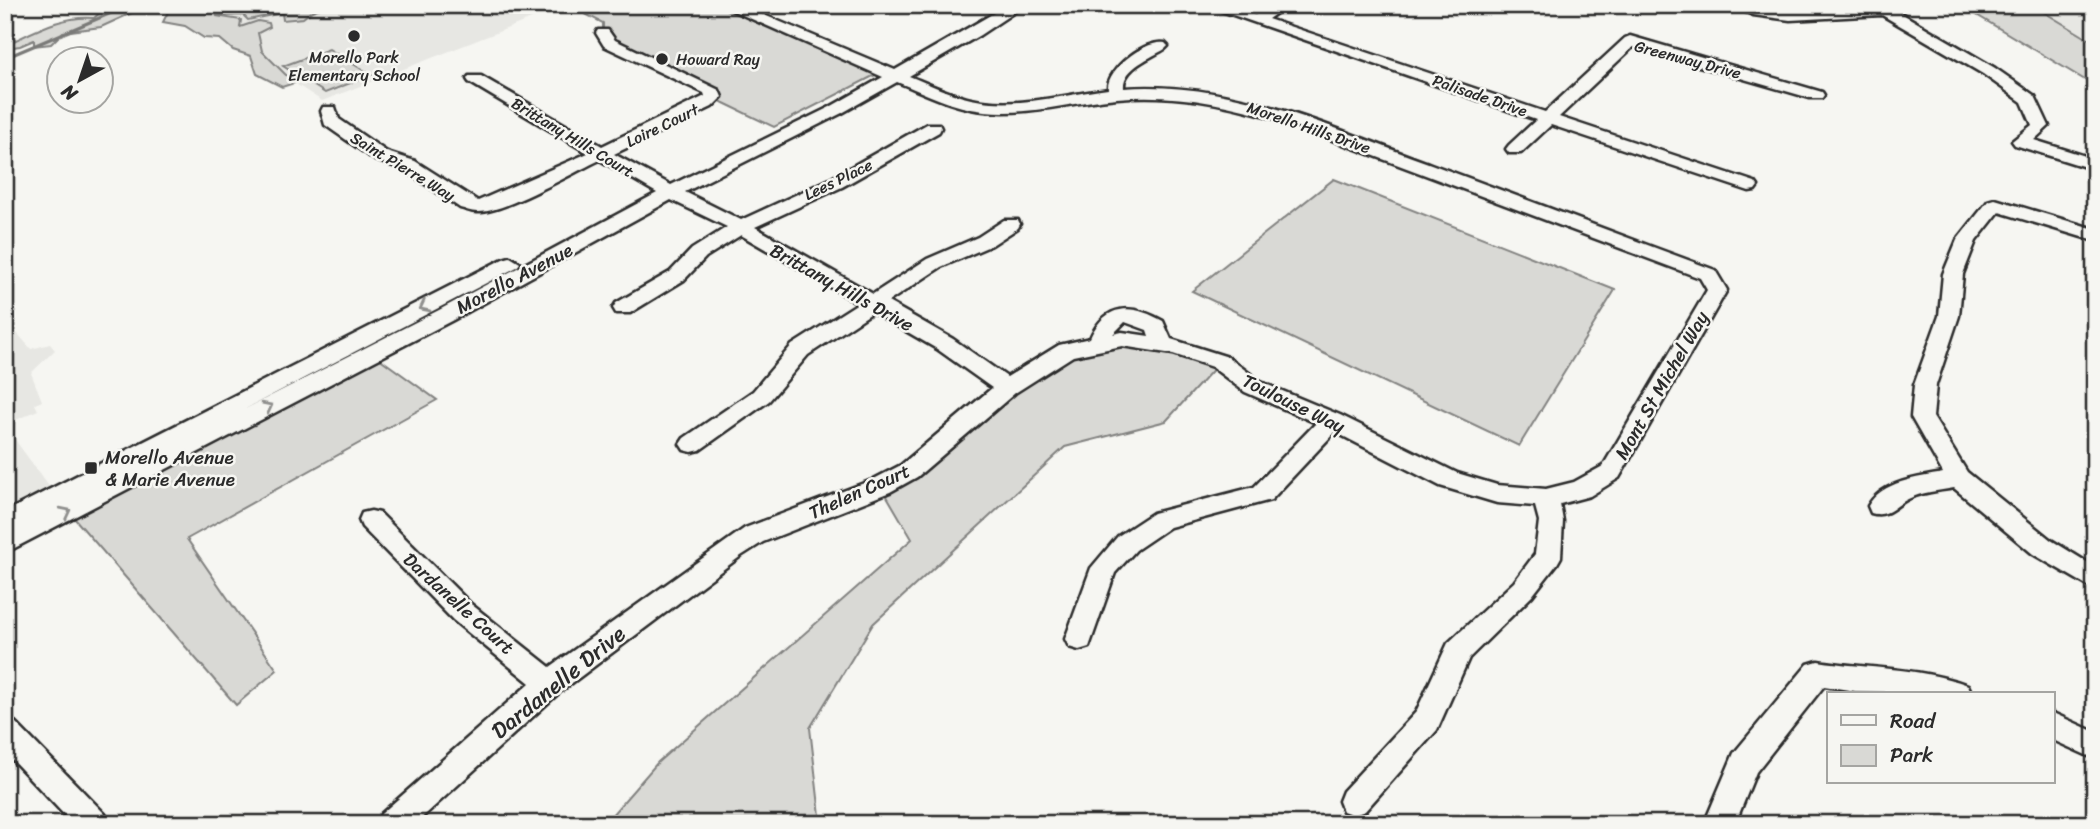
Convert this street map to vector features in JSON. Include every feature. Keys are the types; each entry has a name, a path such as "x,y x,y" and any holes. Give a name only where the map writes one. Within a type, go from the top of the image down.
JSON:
{"street":[{"name":"Morello Hills Drive","path":"727,5 889,74 949,97 982,106 1028,106 1116,93 1154,91 1234,101 1282,115 1708,274"},
{"name":"Morello Avenue","path":"5,523 666,189 836,110 889,74 1003,5"},
{"name":"Morello Avenue","path":"889,74 975,33 1018,5"},
{"name":"Palisade Drive","path":"1211,5 1749,186"},
{"path":"1257,20 1281,5"},
{"path":"1735,5 1773,15 1798,16 1880,8 1989,71 2029,99 2041,126 2021,141 2095,165"},
{"name":"Loire Court","path":"602,155 706,104 714,97 711,90 609,44 603,33"},
{"name":"Greenway Drive","path":"1515,149 1630,41 1816,94"},
{"path":"1116,93 1115,80 1123,68 1160,46"},
{"name":"Brittany Hills Court","path":"475,79 602,155 666,189"},
{"name":"Saint Pierre Way","path":"329,111 331,121 381,156 409,165 467,204 477,207 508,198 602,155"},
{"name":"Lees Place","path":"741,227 836,183 933,128"},
{"name":"Morello Avenue","path":"5,544 455,310 666,189"},
{"name":"Brittany Hills Drive","path":"666,189 741,227 944,344 1007,388"},
{"path":"2095,235 1995,205 1967,240 1953,274 1950,316 1925,385 1922,417 1958,478 2042,547 2095,580"},
{"path":"692,444 761,396 800,350 934,264 985,241 1010,223"},
{"path":"623,307 677,276 699,253 741,227"},
{"name":"Mont St Michel Way","path":"1546,498 1581,490 1611,472 1717,290 1708,274"},
{"name":"Toulouse Way","path":"1007,388 1067,350 1122,339 1162,345 1220,362 1254,387 1332,421 1449,480 1497,494 1546,498"},
{"name":"Thelen Court","path":"732,549 754,536 881,486 909,471 925,461 1007,388"},
{"path":"1079,639 1104,568 1127,543 1162,520 1262,494 1332,421"},
{"path":"1880,506 1901,491 1958,478"},
{"path":"1354,801 1427,721 1458,651 1523,589 1548,557 1551,521 1546,498"},
{"name":"Dardanelle Court","path":"371,520 463,611 550,683"},
{"name":"Dardanelle Drive","path":"392,824 550,683 732,549"},
{"path":"1719,824 1745,763 1818,673 1855,679 1913,682 1950,692"},
{"path":"2054,726 2095,746"},
{"path":"5,731 94,824"}],"shaded area":[{"name":"Morello Park Elementary School","path":"174,5 567,5 322,101"},
{"path":"2032,5 2095,5 2095,43 2078,32"},
{"path":"5,319 31,349 50,344 55,350 31,373 42,401 35,404 38,410 5,425"},
{"path":"5,426 56,496 5,523"}],"green space":[{"path":"149,5 101,27 63,32 51,44 34,46 34,40 5,48 5,45 59,22 94,18 105,8"},
{"path":"167,5 306,5 299,8 305,8 308,5 329,5 312,11 303,18 283,20 282,13 248,20 243,15 216,16 241,20 240,27 258,21 269,23 270,27 258,33 262,51 294,83 282,87 257,74 251,56 233,50 220,39 204,38 185,26 163,22 169,10"},
{"path":"568,5 727,5 883,71 774,127 724,103 603,33 603,23"},
{"path":"1960,5 2032,5 2095,43 2095,86"},
{"path":"329,49 371,75 325,93 283,66"},
{"path":"1334,179 1615,290 1519,446 1192,291"},
{"path":"1122,339 1220,362 1166,421 1065,447 873,624 810,728 821,824 604,824 658,762 912,539 881,486 1067,350"},
{"path":"372,353 437,400 187,539 277,670 236,705 68,511"}],"waterway":[{"path":"5,58 130,5"}],"place":[{"name":"Morello Park Elementary School","path":"354,36"},
{"name":"Howard Ray","path":"662,59"},
{"name":"Morello Avenue & Marie Avenue","path":"91,468"}]}
